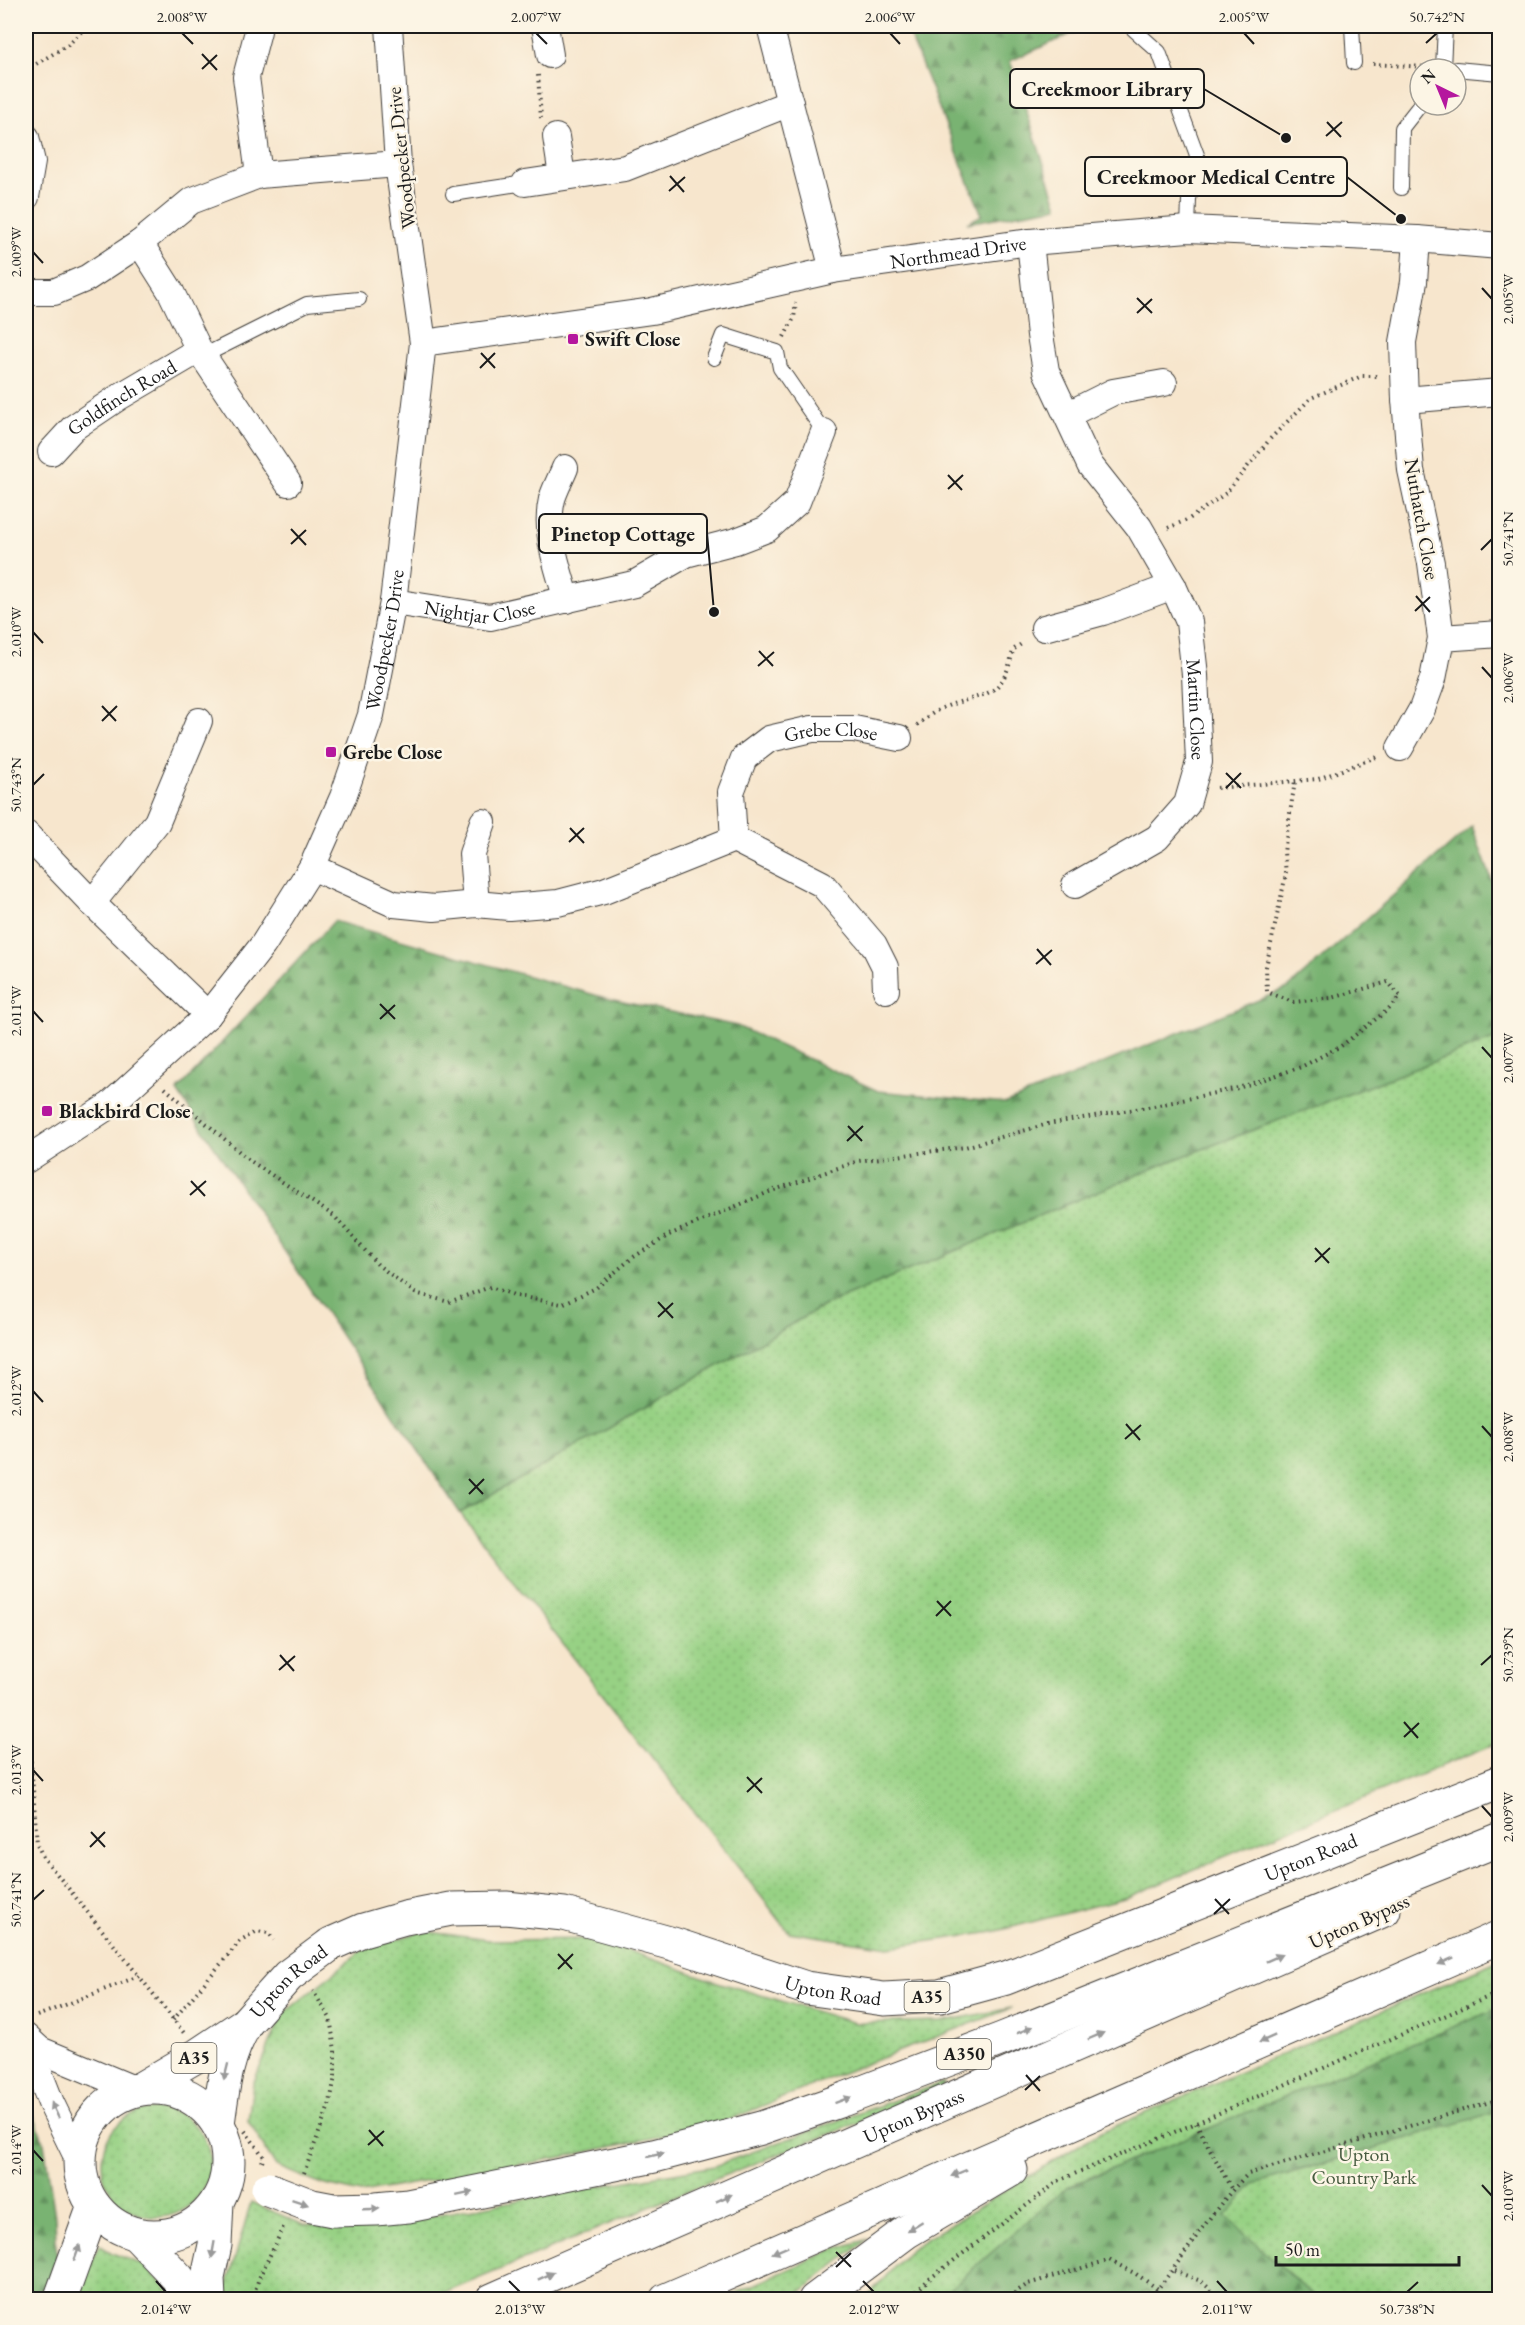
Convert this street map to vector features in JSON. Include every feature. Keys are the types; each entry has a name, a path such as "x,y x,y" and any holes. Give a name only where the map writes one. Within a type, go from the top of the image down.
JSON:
{"highway":[{"name":"Upton Road","path":"218,2124 234,2043 246,2023 288,1976 331,1944 363,1930 405,1918 451,1909 506,1908 564,1914 673,1944 806,1988 884,1999 940,1996 1006,1978 1500,1782"},
{"name":"A350","path":"228,2166 268,2189 312,2206 333,2210 376,2209 408,2206 654,2156 761,2128 842,2100 992,2043 1500,1839"},
{"name":"Upton Bypass","path":"492,2300 1500,1860"},
{"path":"666,2300 1500,1937"},
{"name":"Upton Road","path":"138,2090 198,2055 246,2023"},
{"path":"815,2300 876,2252 945,2208 1167,2083"},
{"path":"163,2088 184,2094 204,2107 218,2124 226,2145 228,2166 225,2184 217,2201 202,2219 182,2231 159,2236 136,2234 120,2228 94,2206 82,2178 80,2163 82,2143 90,2125 102,2110 118,2098 138,2090 163,2088"},
{"path":"209,2300 208,2277 215,2244 217,2201"},
{"path":"60,2300 94,2206"},
{"path":"136,2234 178,2278 187,2300"}],"street":[{"name":"Woodpecker Drive","path":"26,1160 110,1105 208,1015 263,945 312,867 343,796 371,716 393,602 423,343 398,164 389,26"},
{"path":"545,26 550,54"},
{"path":"770,26 833,270"},
{"path":"258,31 246,77 259,175"},
{"path":"525,183 625,168 790,103"},
{"path":"26,137 32,162 26,197"},
{"path":"556,137 562,176"},
{"path":"26,292 54,292 87,278 140,243 191,201 259,175 398,164"},
{"name":"Northmead Drive","path":"423,343 652,311 833,270 1030,242 1188,229 1500,246"},
{"name":"Nuthatch Close","path":"1400,748 1422,709 1432,679 1441,638 1431,562 1411,470 1405,388 1403,342 1414,282 1416,240"},
{"name":"Martin Close","path":"1030,242 1040,335 1047,371 1090,465 1146,538 1173,586 1189,622 1195,675 1199,762 1187,804 1157,838 1075,885"},
{"name":"Goldfinch Road","path":"140,243 171,292 201,353 288,483"},
{"name":"Goldfinch Road","path":"51,452 73,428 119,397 201,353"},
{"path":"1067,415 1113,392 1164,383"},
{"path":"1405,388 1500,392"},
{"name":"Nightjar Close","path":"393,602 490,617 634,584 686,554 736,541 767,529 797,502 824,432"},
{"name":"Nightjar Close","path":"564,468 552,499 550,525 553,551 567,600"},
{"path":"1044,628 1103,612 1173,586"},
{"path":"1441,638 1500,634"},
{"path":"92,903 156,822 199,721"},
{"name":"Grebe Close","path":"734,839 731,792 744,758 769,739 812,729 854,729 899,738"},
{"path":"476,904 472,854 483,822"},
{"path":"26,834 92,903 208,1015"},
{"path":"312,867 394,904 434,908 476,904 509,907 558,903 604,891 734,839 822,884 874,945 885,967 886,990"},
{"path":"29,2031 40,2050 138,2090"},
{"path":"29,2031 51,2103 80,2163"}],"lane":[{"path":"1130,26 1159,52 1197,155 1189,199 1188,229"},
{"path":"1352,26 1354,63"},
{"path":"1444,57 1445,26"},
{"path":"1468,70 1500,73"},
{"path":"1401,188 1402,128 1411,117"},
{"path":"453,194 525,183"},
{"path":"201,353 307,304 359,299"},
{"path":"714,358 723,335 777,352 780,368 824,432"}],"path":[{"path":"26,70 68,45 87,26"},
{"path":"550,54 537,71 542,130 556,137"},
{"path":"1354,63 1408,67"},
{"path":"777,352 794,318 800,278"},
{"path":"1146,538 1189,519 1226,493 1271,438 1311,398 1362,376 1405,388"},
{"path":"899,738 939,710 991,693 1008,670 1013,650 1044,628"},
{"path":"1193,783 1208,788 1318,779 1400,748"},
{"path":"146,1071 249,1160 334,1216 378,1265 415,1293 449,1302 490,1287 516,1296 562,1304 596,1288 633,1258 669,1235 768,1192 858,1161 964,1147 1048,1124 1159,1106 1238,1088 1301,1067 1341,1046 1389,1008 1400,996 1389,982 1332,998 1293,1002 1267,992 1266,967 1286,874 1284,852 1295,781"},
{"path":"26,1695 37,1844 43,1857 173,2020 241,1940 257,1931 269,1933 274,1940"},
{"path":"29,2031 139,1976"},
{"path":"304,2173 330,2103 335,2076 336,2050 330,2018 311,1987"},
{"path":"908,2300 928,2280 1060,2180 1500,1992"},
{"path":"1148,2300 1174,2271 1232,2190 1248,2174 1500,2099"},
{"path":"1197,2123 1232,2190"},
{"path":"252,2300 259,2278 284,2226"},
{"path":"1004,2300 1028,2284 1109,2260 1158,2289"},
{"path":"1174,2271 1201,2281 1222,2300"}],"green space":[{"path":"906,26 1089,26 1010,61 1058,207 967,223 982,215"},
{"path":"1472,826 1499,900 1499,1037 1171,1161 825,1305 460,1513 177,1091 334,921 609,999 737,1026 878,1091 1006,1103 1288,988"},
{"path":"1499,1037 1499,1742 1128,1897 993,1932 889,1947 789,1932 460,1513 825,1305 1154,1167"},
{"path":"423,1931 489,1940 596,1939 714,1981 855,2023 945,2021 1012,2008 842,2073 719,2124 562,2157 361,2193 317,2183 276,2166 248,2121 253,2084 282,2015 362,1950"},
{"name":"Upton Country Park","path":"1499,1960 1499,2299 865,2300 910,2249 1099,2133"},
{"path":"1499,2008 1499,2111 1254,2184 1225,2216 1317,2299 1156,2299 1146,2290 1135,2300 938,2299 1067,2187"},
{"path":"944,2082 942,2090 723,2176 430,2299 223,2300 251,2202 304,2225 355,2229 714,2166"},
{"path":"26,2095 44,2143 55,2217 57,2264 41,2299 26,2299"},
{"path":"156,2109 177,2113 194,2125 206,2142 210,2163 206,2184 194,2201 177,2213 156,2217 135,2213 118,2201 106,2184 102,2163 106,2142 118,2125 135,2113"},
{"path":"868,2239 792,2299 720,2300 830,2251"},
{"path":"99,2245 112,2253 145,2266 179,2300 75,2300"}],"place":[{"name":"Creekmoor Library","path":"1286,138"},
{"name":"Creekmoor Medical Centre","path":"1401,219"},
{"name":"Swift Close","path":"573,339"},
{"name":"Pinetop Cottage","path":"714,612"},
{"name":"Grebe Close","path":"331,752"},
{"name":"Blackbird Close","path":"47,1111"}]}
